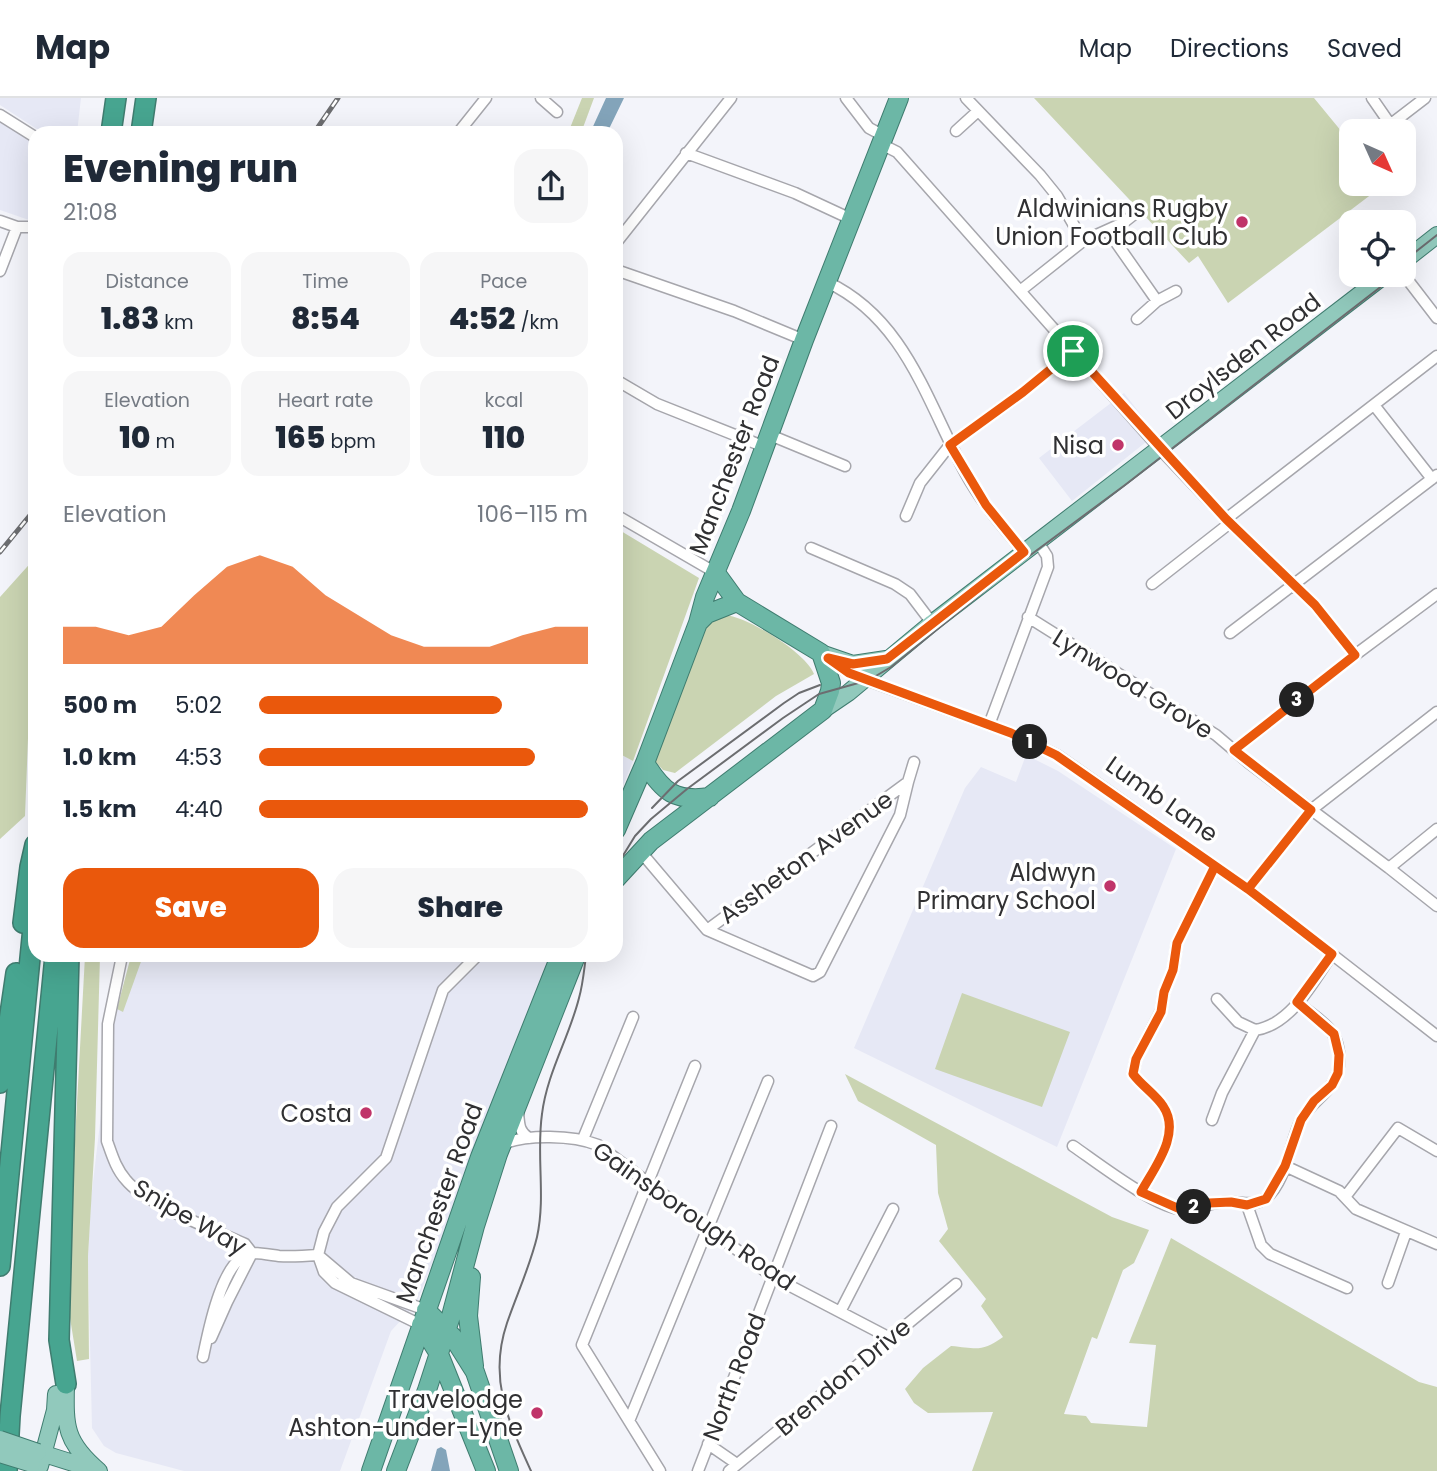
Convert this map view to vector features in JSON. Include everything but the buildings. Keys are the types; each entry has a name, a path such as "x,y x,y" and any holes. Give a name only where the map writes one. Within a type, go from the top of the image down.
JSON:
{"highway":[{"path":"112,126 116,98"},
{"path":"142,126 146,98"},
{"name":"Manchester Road","path":"623,814 645,763 804,340 899,98"},
{"name":"Lumb Lane","path":"716,573 737,602 824,656"},
{"path":"698,623 707,614 737,602"},
{"path":"623,870 640,851 823,710 831,683 824,656"},
{"path":"645,763 657,781 672,794 698,799 710,797"},
{"path":"623,841 640,851"},
{"path":"0,1083 28,881"},
{"path":"0,1266 30,962"},
{"path":"7,1471 54,962"},
{"path":"62,1384 59,1340 68,962"},
{"name":"Manchester Road","path":"370,1471 432,1320 480,1157 559,962"},
{"name":"Manchester Road","path":"396,1471 439,1354 432,1320 443,1303 474,1226 517,1104 574,962"},
{"path":"471,1277 468,1316 475,1373 509,1471"},
{"path":"432,1320 439,1354 486,1471"},
{"path":"432,1320 475,1373"}],"main road":[{"path":"1416,251 1437,234"},
{"name":"Droylsden Road","path":"823,710 1369,287"},
{"name":"Lumb Lane","path":"824,656 853,664 887,659"},
{"path":"471,1277 474,1226"},
{"path":"42,1462 62,1384"},
{"path":"62,1384 70,1439 82,1456 98,1471"},
{"path":"0,1439 42,1462"},
{"path":"0,1454 98,1471"}],"street":[{"path":"464,126 486,98"},
{"path":"541,98 557,111"},
{"path":"623,234 731,98"},
{"path":"846,98 870,128 897,152 1160,449 1228,521 1315,605 1355,655"},
{"path":"966,98 1040,175 1057,196 1083,241"},
{"path":"1372,98 1382,119"},
{"path":"1398,119 1425,98"},
{"path":"956,131 978,111"},
{"path":"0,115 28,133"},
{"path":"687,153 737,174 795,193 851,219"},
{"path":"1020,290 1083,241 1108,231 1138,212"},
{"path":"0,221 16,227 28,227"},
{"path":"0,271 16,227"},
{"path":"1108,231 1157,301"},
{"path":"623,272 734,311 804,340"},
{"path":"827,282 848,292 866,306 905,351 950,445 986,505 1024,552"},
{"path":"1413,287 1437,318"},
{"path":"1137,319 1157,301 1176,291"},
{"path":"906,516 920,483 950,445 1023,392 1073,351"},
{"path":"1152,584 1437,356"},
{"path":"623,384 657,404 845,466"},
{"path":"1230,633 1435,477 1374,405"},
{"name":"Lumb Lane","path":"623,519 716,573"},
{"path":"989,725 1048,567 1047,556 1038,542"},
{"path":"811,548 895,584 910,594 932,623"},
{"path":"1234,750 1437,594"},
{"name":"Lynwood Grove","path":"1028,617 1216,735 1437,906"},
{"name":"Lumb Lane","path":"824,656 842,669 864,679 989,725 1056,755 1248,889 1437,1035"},
{"path":"1248,889 1311,810 1437,712"},
{"path":"908,782 914,762"},
{"name":"Assheton Avenue","path":"707,930 908,782"},
{"name":"Assheton Avenue","path":"640,851 707,930 813,976 820,972 900,815 908,782"},
{"path":"1390,868 1437,829"},
{"path":"1141,1192 1168,1141 1170,1126 1164,1107 1133,1074 1136,1059 1161,1012 1164,992 1173,970 1177,943 1215,866"},
{"path":"1217,999 1238,1021 1255,1030 1268,1028 1283,1018 1297,1002 1332,954"},
{"name":"Snipe Way","path":"121,962 108,1024 107,1141 123,1178 148,1198 245,1244 253,1253 292,1257 318,1255"},
{"path":"432,1320 351,1283 318,1255 324,1232 337,1207 386,1158 443,990 471,962"},
{"path":"1073,1146 1141,1192 1182,1210 1220,1202 1247,1205 1266,1199 1285,1166 1301,1120 1314,1101 1332,1085 1338,1073 1339,1055 1334,1034 1297,1002"},
{"path":"583,1139 633,1017"},
{"path":"1212,1120 1222,1093 1255,1030"},
{"path":"660,1471 582,1345 695,1066"},
{"path":"629,1421 768,1081"},
{"path":"517,1104 519,1128 529,1138"},
{"name":"North Road","path":"698,1471 831,1126"},
{"path":"1345,1197 1398,1128 1437,1151"},
{"name":"Gainsborough Road","path":"502,1144 529,1138 583,1139 598,1145 773,1277 890,1338"},
{"path":"1285,1166 1321,1181 1345,1197 1356,1209 1437,1244"},
{"path":"1247,1205 1254,1231 1261,1245 1270,1254 1347,1288"},
{"path":"840,1312 893,1209"},
{"path":"1388,1283 1406,1232"},
{"path":"253,1253 227,1302 203,1357 209,1323 218,1297 235,1264 243,1256 253,1253"},
{"name":"Brendon Drive","path":"733,1468 956,1284"},
{"path":"708,1444 733,1468"}],"shaded area":[{"path":"0,98 81,98 78,126 32,126 0,105"},
{"path":"0,122 28,140 28,220 0,210"},
{"path":"1124,393 1156,434 1072,501 1039,458"},
{"path":"1026,755 1058,771 1176,849 1057,1147 854,1048 965,788 981,767 1016,782"},
{"path":"623,756 633,761 623,786"},
{"path":"129,962 554,962 416,1304 391,1331 340,1471 184,1471 116,1453 104,1446 92,1428 88,1256 91,1199 110,1039"}],"green space":[{"path":"582,98 594,98 584,126 571,126"},
{"name":"Aldwinians Rugby Union Football Club","path":"1034,98 1314,98 1339,128 1339,196 1369,196 1351,210 1339,210 1339,219 1228,303 1198,256 1189,263"},
{"path":"623,532 699,578 633,761 623,756"},
{"path":"28,566 25,816 0,839 0,597"},
{"path":"725,615 747,622 775,637 800,656 814,674 776,696 675,773 663,770 654,760 703,629 710,620"},
{"path":"85,962 100,962 95,1138 88,1256 89,1359 77,1361 70,1318 71,1213"},
{"path":"129,962 141,962 123,1012 117,1009"},
{"path":"962,993 1070,1032 1042,1107 935,1069"},
{"path":"845,1074 1112,1217 1149,1230 1134,1263 1123,1270 1097,1339 1092,1337 1064,1414 1086,1416 1091,1423 1147,1427 1156,1345 1129,1343 1171,1238 1419,1382 1437,1387 1437,1471 972,1471 993,1412 928,1413 914,1403 905,1389 923,1368 951,1346 983,1347 1003,1337 981,1306 986,1299 939,1241 948,1229 938,1193 936,1145 858,1101"}],"water":[{"path":"606,98 624,98 610,126 593,126"},
{"path":"441,1447 446,1450 450,1471 431,1471 437,1449"}],"tram line":[{"path":"1416,252 1437,235"},
{"path":"623,856 635,836 651,819 687,789 819,694 869,680 891,667 1009,571 1125,485 1381,287"},
{"path":"652,808 678,781 784,703 799,693 820,685"},
{"path":"531,1471 503,1399 500,1381 502,1343 537,1237 541,1206 542,1114 553,1070 575,1013 585,962"}],"railway":[{"path":"319,126 338,98"},
{"path":"0,552 28,518"}],"place":[{"name":"Aldwinians Rugby Union Football Club","path":"1242,222"},
{"name":"Nisa","path":"1118,445"},
{"name":"Aldwyn Primary School","path":"1110,886"},
{"name":"Costa","path":"366,1113"},
{"name":"Travelodge Ashton-under-Lyne","path":"537,1413"}],"route":[{"path":"1073,351 1023,392 950,445 986,505 1024,552 887,659 853,664 828,658 858,677 1011,733 1056,755 1248,889 1332,954 1297,1002 1334,1034 1339,1055 1338,1073 1332,1085 1314,1101 1301,1120 1275,1186 1266,1199 1247,1205 1231,1202 1209,1203 1182,1210 1141,1192 1168,1141 1170,1126 1164,1107 1133,1074 1136,1059 1161,1012 1164,992 1173,970 1177,943 1215,866 1248,889 1311,810 1234,750 1355,655 1315,605 1226,519 1073,351"}]}
